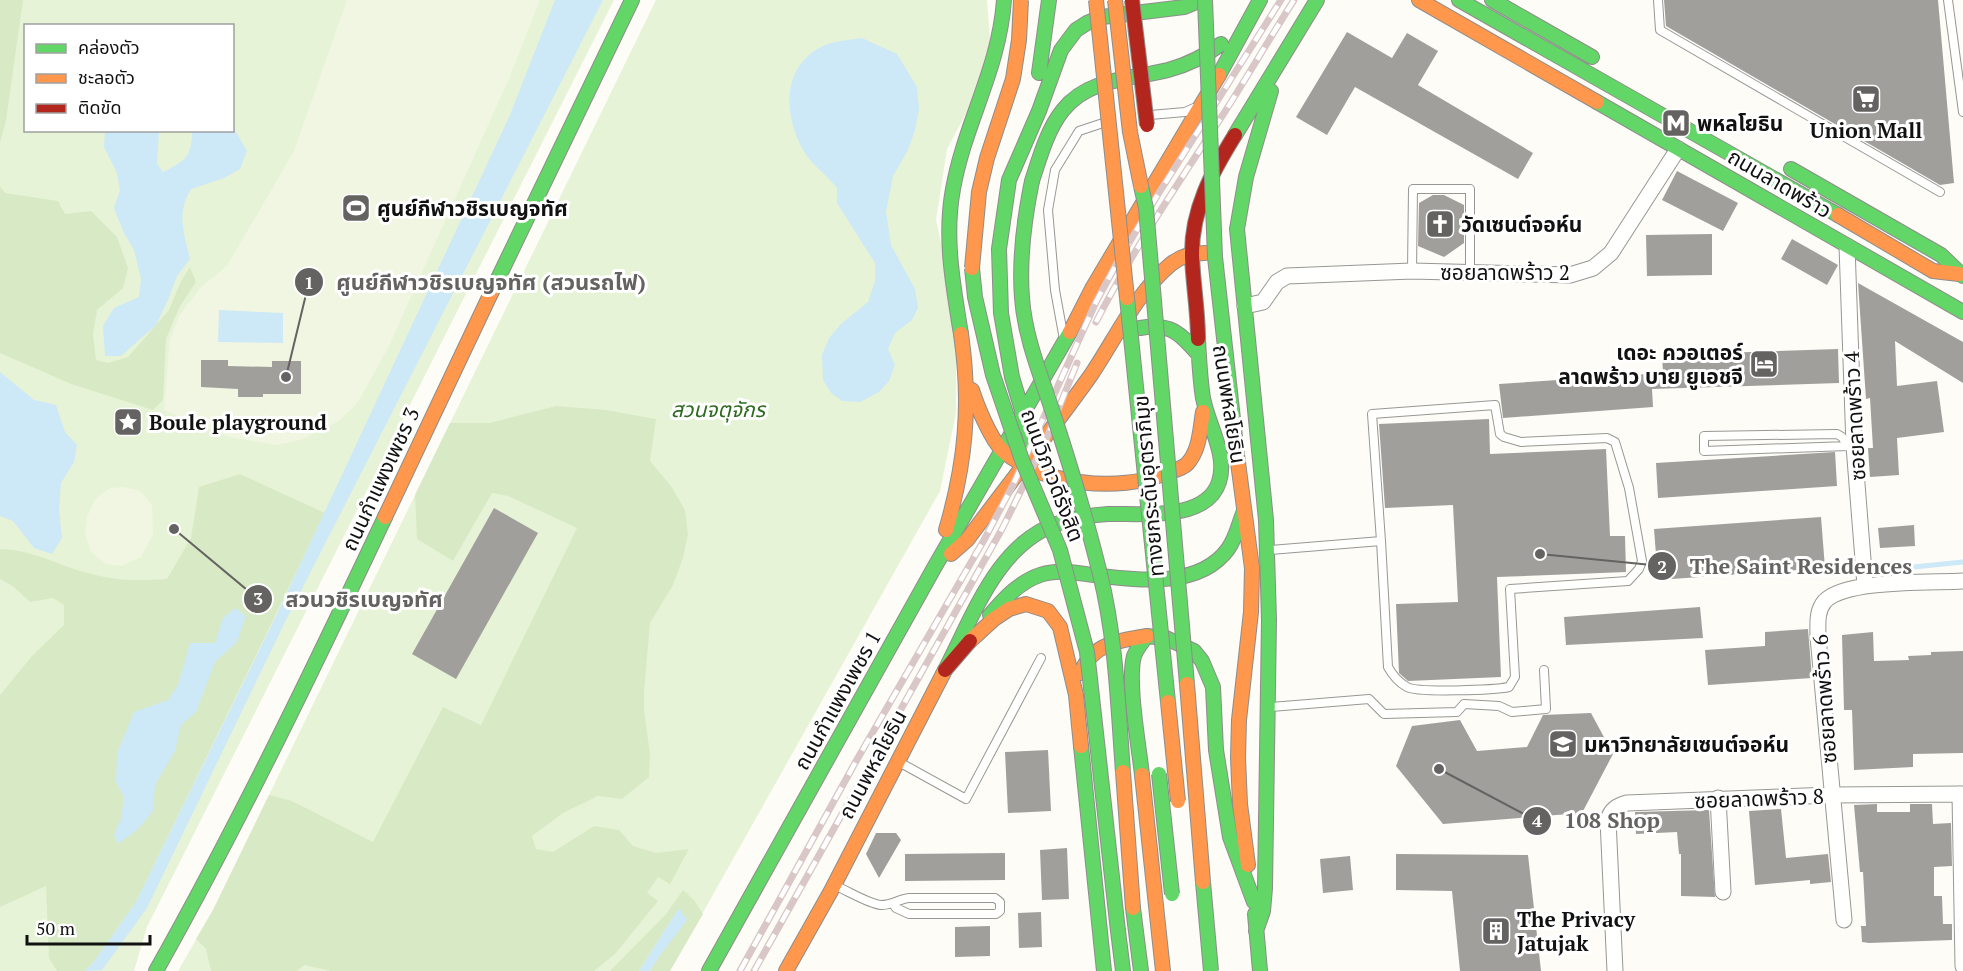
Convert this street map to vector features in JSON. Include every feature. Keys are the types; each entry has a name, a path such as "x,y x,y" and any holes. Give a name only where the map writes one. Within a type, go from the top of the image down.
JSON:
{"main road":[{"name":"ถนนกำแพงเพชร 3","path":"156,971 204,885 330,633 524,222 632,0"},
{"path":"934,568 950,518 962,467 967,413 966,375 951,258 950,207 955,177 995,56 1005,0"},
{"name":"ถนนวิภาวดีรังสิต","path":"1021,0 1013,79 987,158 979,192 974,228 975,297 993,375 1022,460 1060,550 1087,652 1122,971"},
{"path":"951,258 963,274 970,277 980,276 987,268 992,215 1005,162 1038,76 1049,0"},
{"name":"ทางยกระดับอุตราภิมุข","path":"1096,0 1180,817"},
{"name":"ทางยกระดับอุตราภิมุข","path":"1114,0 1130,132 1146,208 1211,971"},
{"path":"1132,0 1149,139 1143,0"},
{"path":"1040,470 1022,415 1011,371 998,295 999,241 1008,182 1039,111 1059,50 1078,27 1102,17 1184,7 1203,0 1215,257 1252,568 1237,774 1240,813 1254,902 1260,971"},
{"path":"1022,415 1093,287 1203,104 1260,0"},
{"name":"ถนนลาดพร้าว","path":"1419,0 1432,4 1963,312"},
{"path":"1459,0 1766,172 1933,271 1961,275"},
{"name":"ถนนพหลโยธิน","path":"786,971 998,571 1010,555 1024,540 1036,532 1078,518 1096,515 1176,512 1192,508 1205,501 1214,492 1220,477 1217,448 1204,406 1199,355 1192,253 1195,220 1201,195 1213,170 1318,1"},
{"path":"1499,2 1602,63"},
{"path":"1080,12 1083,48"},
{"path":"1047,25 1051,40 1055,45 1062,45"},
{"path":"1141,971 1133,908 1112,629 1084,512 1030,335 1023,301 1022,242 1032,181 1043,147 1062,109 1086,90 1101,84 1178,67 1216,48 1245,26"},
{"path":"1256,931 1263,911 1265,888 1269,620 1266,520 1237,229 1239,206 1278,65"},
{"path":"1086,72 1094,143"},
{"name":"ถนนลาดพร้าว","path":"1775,160 1941,255 1961,275"},
{"path":"1146,208 1150,162 1172,345"},
{"path":"1195,291 1221,258 1237,229"},
{"path":"1103,238 1108,286"},
{"path":"1110,357 1139,300 1181,256 1204,253 1221,258 1238,275 1243,289"},
{"path":"1110,357 1112,322"},
{"path":"934,568 967,540 1125,335 1138,328 1155,324 1168,327 1181,334 1199,355"},
{"path":"966,375 978,410 1002,450 1024,464 1060,479 1084,483 1129,483 1155,478 1186,465 1198,444 1204,406"},
{"name":"ถนนกำแพงเพชร 1","path":"709,971 1022,415"},
{"path":"1183,451 1210,888 1219,971"},
{"path":"1127,465 1133,524"},
{"path":"1036,532 1056,517 1129,483"},
{"path":"945,670 1017,586 1046,573 1059,572 1161,579 1200,572 1211,566 1228,550 1244,511"},
{"path":"1137,560 1141,596"},
{"path":"970,641 1009,609 1026,604 1048,611 1060,627 1076,695 1104,971"},
{"path":"1143,620 1147,655"},
{"path":"1076,695 1083,664 1095,651 1110,643 1147,636 1166,638 1194,651 1202,661 1213,687 1216,750 1230,837 1254,902"},
{"path":"1147,636 1137,647 1132,661 1132,683 1163,971"},
{"path":"1158,762 1172,899"},
{"name":"ถนนพหลโยธิน","path":"780,971 794,957"}],"street":[{"name":"ซอยลาดพร้าว 2","path":"1245,306 1263,302 1277,282 1287,276 1412,271 1570,275 1593,268 1611,253 1678,148"},
{"name":"ซอยลาดพร้าว 4","path":"1847,246 1851,446 1865,585"},
{"name":"ซอยลาดพร้าว 6","path":"1832,795 1818,637 1818,612 1826,601 1839,593 1865,585 1963,581"},
{"name":"ซอยลาดพร้าว 8","path":"1615,971 1608,820 1610,813 1617,806 1628,803 1718,798 1962,794"},
{"path":"1962,794 1963,966"},
{"path":"1832,795 1844,920"},
{"path":"1718,798 1723,892"}],"lane":[{"path":"1658,0 1660,30 1940,192"},
{"path":"1948,0 1963,112"},
{"path":"1065,341 1054,290 1048,210 1055,170 1079,131 1116,118 1185,112 1203,104"},
{"path":"1412,271 1413,189 1470,189 1470,273"},
{"path":"1495,405 1500,434 1509,439 1521,442 1607,438 1615,442 1629,488 1642,561 1639,569 1628,581 1510,589 1515,677 1509,687 1491,690 1409,689 1396,679 1388,667 1381,541 1372,414 1495,405"},
{"path":"1838,434 1851,446 1704,451 1704,436 1838,434"},
{"path":"1267,550 1381,541"},
{"path":"898,761 966,800 1041,658"},
{"path":"1267,707 1369,699 1384,714 1457,712 1464,704 1499,706 1512,712 1546,709 1544,670"},
{"path":"833,885 879,905 893,904 900,899 909,898 995,898 1000,902 1000,911 996,914 909,914 896,908 893,904"}],"green space":[{"path":"0,0 614,0 147,927 134,971 0,971"},
{"path":"0,0 23,0 6,121 0,142"},
{"name":"ศูนย์กีฬาวชิรเบญจทัศ","path":"347,0 540,0 511,74 388,348 358,402 339,421 303,439 276,445 229,437 164,410 170,339 179,316 201,287 227,266 294,151"},
{"name":"สวนจตุจักร","path":"656,0 987,0 990,40 978,91 947,149 936,220 956,311 956,413 940,491 670,971 178,971 213,910"},
{"path":"0,186 5,193 58,201 65,214 91,211 117,237 128,268 123,288 97,310 93,335 96,360 108,363 128,357 169,310 180,283 190,267 196,282 179,308 166,339 163,400 153,410 71,384 0,353"},
{"path":"556,406 606,410 656,419 650,461 671,486 685,510 688,534 683,558 673,585 650,623 644,692 650,754 649,777 622,799 598,796 563,813 532,836 536,849 553,852 594,826 619,830 633,846 656,853 689,849 670,884 658,877 647,893 658,901 615,954 594,971 330,971 304,965 297,971 211,971 206,949 196,939 213,910 269,795 292,801 373,842 443,707 481,725 577,528 508,496 492,493 453,561 417,539 415,495 450,423 490,423"},
{"path":"240,474 325,513 136,902 85,971 57,971 49,958 46,886 0,907 0,695 32,656 64,625 64,605 53,598 30,602 14,587 0,579 0,549 32,554 84,572 116,579 167,579 191,538 199,487"},
{"path":"123,487 140,491 152,505 153,534 141,557 121,566 106,564 91,552 85,534 87,517 95,499 110,488"},
{"path":"683,890 694,900 703,914 670,971 650,971 661,954 679,908 639,971 610,971 666,914"}],"water":[{"path":"555,0 603,0 284,624 147,908 102,970 85,971 136,902 278,612 510,115"},
{"path":"862,38 897,54 917,87 919,109 915,130 908,150 893,176 886,212 891,245 915,289 918,308 912,320 895,333 888,349 895,365 889,381 879,392 860,402 842,401 831,393 823,380 822,355 829,338 841,324 868,302 875,281 875,263 837,203 837,188 803,150 792,123 790,94 799,67 808,56 830,43"},
{"path":"234,129 247,151 240,169 224,178 191,189 186,198 183,215 190,259 177,276 156,325 121,356 105,356 103,326 114,308 139,297 141,279 134,250 114,208 120,190 117,173 104,147 105,132 159,132 157,164 163,172 186,157 192,140 192,132 234,132"},
{"path":"219,310 283,313 283,343 218,342"},
{"path":"0,372 34,400 56,405 65,432 77,445 74,462 61,483 59,510 62,538 52,554 34,548 13,521 0,516"},
{"path":"235,608 246,616 237,642 215,662 196,712 181,725 175,751 155,785 153,811 137,830 118,844 114,835 121,819 124,797 116,782 117,753 134,712 168,700 178,685 190,643 215,643 223,618"},
{"path":"679,908 687,920 650,971 639,971"}],"building":[{"name":"Union Mall","path":"1664,0 1938,0 1954,183 1940,185 1666,26"},
{"path":"1347,32 1392,58 1407,33 1438,51 1418,85 1533,153 1518,179 1355,87 1327,135 1296,117"},
{"path":"1677,171 1738,203 1723,231 1662,200"},
{"name":"วัดเซนต์จอห์น","path":"1433,195 1444,195 1464,205 1464,243 1444,257 1418,246 1419,203"},
{"path":"1712,234 1712,275 1647,276 1646,235"},
{"path":"1792,239 1838,265 1827,285 1781,259"},
{"path":"1858,283 1963,342 1963,383 1895,341 1897,386 1937,381 1944,432 1897,438 1899,475 1870,477 1868,448 1873,448 1870,398 1866,399"},
{"path":"1838,349 1839,383 1652,389 1653,407 1503,418 1499,384 1663,373 1662,355"},
{"path":"201,360 228,360 228,366 272,367 272,361 301,361 301,394 263,394 263,397 238,397 238,389 201,387"},
{"path":"1489,419 1490,454 1606,449 1610,536 1625,536 1626,572 1497,577 1501,677 1408,681 1399,673 1396,604 1458,602 1453,505 1385,508 1379,424"},
{"path":"1835,452 1837,486 1658,498 1656,463"},
{"path":"494,508 538,533 456,679 412,654"},
{"path":"1821,517 1825,568 1658,580 1654,529"},
{"path":"1914,525 1915,546 1880,548 1878,528"},
{"path":"1700,607 1703,638 1566,645 1564,617"},
{"path":"1808,629 1812,678 1708,685 1705,650 1765,646 1765,632"},
{"path":"1873,632 1874,661 1909,660 1908,656 1931,655 1931,652 1963,651 1963,753 1913,754 1913,767 1854,770 1852,710 1844,710 1842,635"},
{"path":"1591,713 1613,754 1582,813 1443,824 1396,766 1412,726 1460,720 1477,751 1527,747 1543,715"},
{"path":"1048,750 1051,811 1008,813 1005,752"},
{"path":"1877,804 1877,812 1910,812 1910,804 1932,804 1933,824 1951,823 1952,866 1934,867 1934,896 1942,896 1943,924 1952,924 1952,940 1862,942 1861,926 1866,926 1863,872 1860,872 1854,805"},
{"path":"1781,809 1786,858 1828,854 1831,882 1810,884 1810,880 1755,885 1749,811"},
{"path":"1709,810 1715,897 1681,896 1681,854 1679,854 1677,832 1636,834 1635,812"},
{"path":"876,833 896,833 901,840 879,878 866,854"},
{"path":"1067,848 1069,899 1042,900 1040,850"},
{"path":"1005,853 1005,880 905,881 905,854"},
{"name":"The Privacy Jatujak","path":"1396,854 1528,855 1541,971 1460,971 1452,891 1396,890"},
{"path":"1350,856 1353,890 1323,893 1320,859"},
{"path":"1041,912 1042,947 1019,948 1018,913"},
{"path":"990,926 990,956 955,957 955,927"}],"waterway":[{"path":"1884,570 1963,562"}],"railway":[{"path":"740,971 855,763 984,540 1013,485 1096,302 1117,263 1281,0"},
{"path":"1096,322 1142,241 1294,0"},
{"path":"754,971 1002,529 1045,442 1077,363"}],"traffic: fast":[{"path":"492,291 632,0"},
{"path":"961,334 949,243 950,207 965,141 996,50 1004,0"},
{"path":"1039,73 1049,0"},
{"path":"1040,470 1012,377 1001,313 999,249 1009,180 1039,111 1061,50 1076,30 1102,17 1184,7 1201,0"},
{"path":"1205,0 1215,257 1237,455"},
{"path":"1219,75 1260,0"},
{"path":"1235,135 1317,0"},
{"path":"1459,0 1838,215"},
{"path":"1492,0 1592,57"},
{"path":"1032,181 1044,144 1057,118 1073,99 1111,81 1182,66 1221,44"},
{"path":"1256,931 1263,911 1265,888 1269,620 1266,520 1237,229 1246,177 1271,91"},
{"path":"1597,102 1963,312"},
{"path":"1791,169 1941,255 1963,276"},
{"path":"1032,181 1022,254 1021,283 1024,313 1035,358 1084,514 1105,598 1116,672 1123,772"},
{"path":"1141,186 1146,208 1187,684"},
{"path":"972,268 975,297 993,375 1022,460 1060,550 1087,652 1118,931"},
{"path":"1127,298 1168,702"},
{"path":"1140,328 1160,327 1174,331 1199,355"},
{"path":"709,971 934,568 1070,332"},
{"path":"943,674 988,586 1018,547 1037,533 1059,523 1089,516 1171,513 1201,504 1212,495 1219,482 1221,461 1203,398 1198,339"},
{"path":"990,615 1006,597 1019,587 1032,578 1047,573 1067,572 1148,580 1184,576 1201,571 1216,562 1228,549 1244,511"},
{"path":"156,971 275,746 385,517"},
{"path":"1142,775 1136,731 1132,667 1135,653 1147,636 1166,638 1194,651 1202,661 1213,687 1216,750 1230,837 1254,902"},
{"path":"1081,746 1104,971"},
{"path":"1159,774 1172,894"},
{"path":"1203,882 1211,971"},
{"path":"1133,908 1141,971"},
{"path":"1255,914 1260,971"},
{"path":"1118,931 1123,971"}],"traffic: slow":[{"path":"972,268 979,192 987,158 1013,79 1019,40 1021,0"},
{"path":"1096,0 1127,298"},
{"path":"1115,0 1130,132 1141,186"},
{"path":"1419,0 1597,102"},
{"path":"1070,332 1093,287 1219,75"},
{"path":"1838,215 1933,271 1959,274"},
{"path":"951,554 967,540 1076,396 1147,288 1175,261 1205,253"},
{"path":"385,517 492,291"},
{"path":"946,530 958,480 965,432 966,384 961,334"},
{"path":"972,390 989,431 1003,451 1039,472 1082,482 1126,483 1177,470 1187,464 1195,452 1203,412"},
{"path":"1237,455 1252,568 1251,612 1239,720 1238,758 1240,804 1248,865"},
{"path":"970,641 1009,609 1026,604 1048,611 1060,627 1076,695 1081,746"},
{"path":"1081,673 1086,663 1099,650 1127,639 1147,636"},
{"path":"786,971 831,891 943,674"},
{"path":"1187,684 1203,882"},
{"path":"1168,702 1178,801"},
{"path":"1123,772 1133,908"},
{"path":"1142,775 1163,971"}],"traffic: jam":[{"path":"1132,0 1147,125"},
{"path":"1198,339 1192,256 1195,223 1204,192 1235,135"},
{"path":"945,670 970,641"}],"place":[{"name":"Union Mall","path":"1866,99"},
{"name":"พหลโยธิน","path":"1676,123"},
{"name":"ศูนย์กีฬาวชิรเบญจทัศ","path":"356,208"},
{"name":"วัดเซนต์จอห์น","path":"1440,224"},
{"name":"เดอะ ควอเตอร์ ลาดพร้าว บาย ยูเอชจี","path":"1764,364"},
{"name":"ศูนย์กีฬาวชิรเบญจทัศ (สวนรถไฟ)","path":"286,377"},
{"name":"Boule playground","path":"128,422"},
{"name":"สวนวชิรเบญจทัศ","path":"174,529"},
{"name":"The Saint Residences","path":"1540,554"},
{"name":"มหาวิทยาลัยเซนต์จอห์น","path":"1563,744"},
{"name":"108 Shop","path":"1439,769"},
{"name":"The Privacy Jatujak","path":"1496,931"}]}
